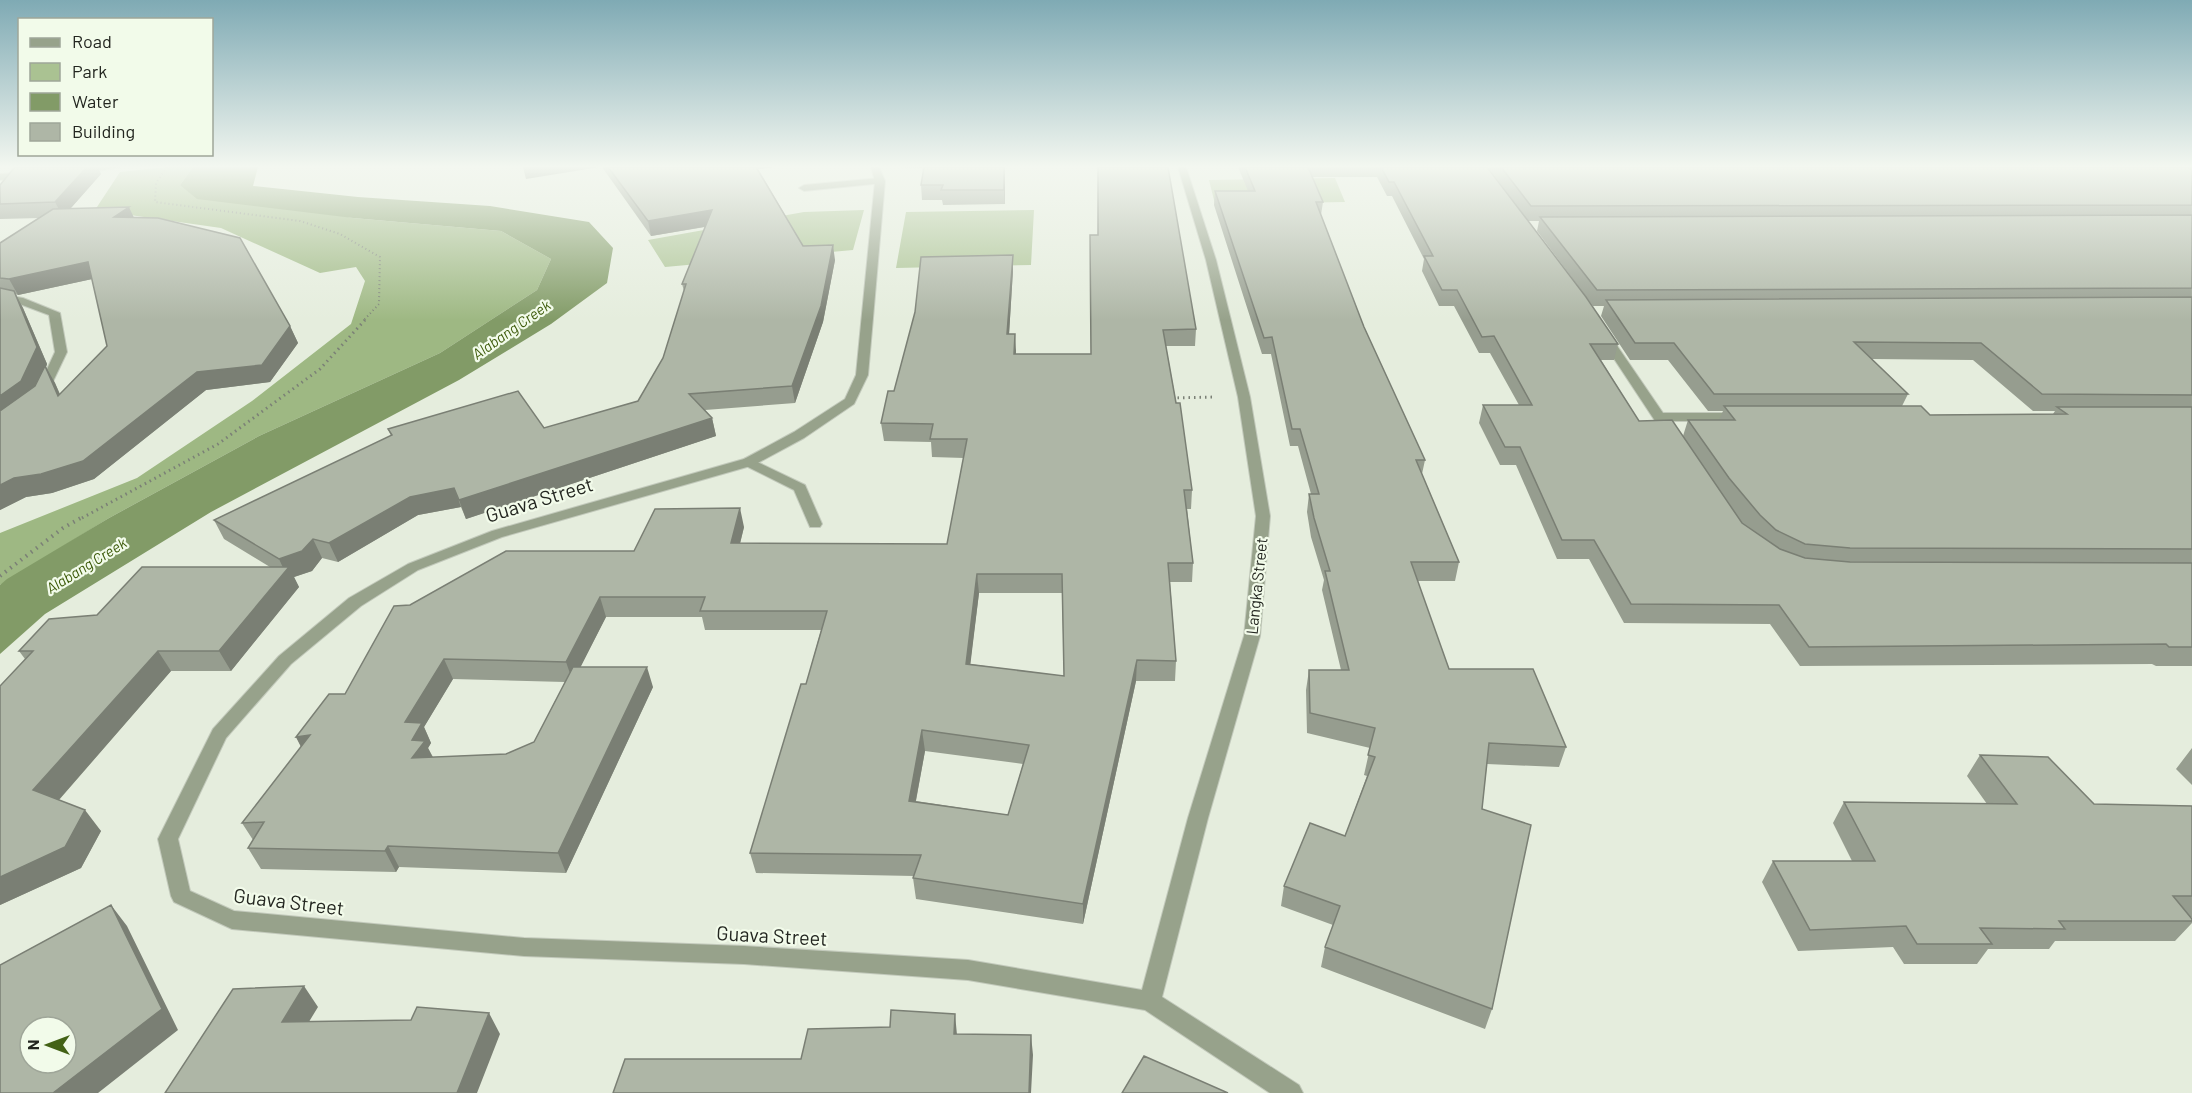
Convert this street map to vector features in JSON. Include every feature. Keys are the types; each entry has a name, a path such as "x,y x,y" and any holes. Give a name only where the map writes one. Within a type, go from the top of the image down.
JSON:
{"street":[{"name":"Guava Street","path":"874,218 862,375 850,401 799,435 749,462 497,534 413,567 355,602 285,660 219,734 168,839 181,896 232,920 524,947 744,955 968,970 1150,1001 1291,1093"},
{"name":"Langka Street","path":"1150,1001 1198,818 1252,636 1263,516 1244,397 1211,260 1198,218"},
{"path":"0,297 18,300 54,314 61,352 38,402"},
{"path":"1595,320 1678,445"},
{"path":"1659,417 1754,417"},
{"path":"749,462 800,488 815,524"}],"path":[{"path":"0,576 63,528 218,444 320,369 379,304 380,257 340,234 300,221 277,218"},
{"path":"1162,398 1244,397"}],"green space":[{"path":"771,218 862,218 853,250 665,267 648,240"},
{"path":"905,218 1034,218 1031,265 896,268"}],"shaded area":[{"path":"151,218 353,218 501,231 551,259 537,290 440,353 259,436 109,518 0,585 0,533 137,478 252,401 351,324 365,281 356,267 320,273 221,228"}],"water":[{"name":"Alabang Creek","path":"353,218 564,218 589,222 613,248 607,283 551,324 459,380 211,512 45,614 0,654 0,585 7,579 109,518 259,436 440,353 537,290 551,259 501,231"}],"building":[{"path":"39,218 158,218 240,238 290,326 262,365 197,372 83,461 41,474 14,478 0,485 0,411 35,386 45,366 58,396 107,346 88,262 9,279 0,278 0,243"},
{"path":"646,218 665,218 648,221"},
{"path":"709,218 786,218 803,246 833,245 821,306 792,386 689,394 712,418 459,500 454,488 410,497 329,543 313,539 302,551 279,559 214,520 392,435 388,429 518,391 544,428 638,401 663,358 686,284 682,284"},
{"path":"1098,218 1177,218 1196,329 1163,330 1176,403 1180,403 1192,490 1184,490 1193,563 1168,563 1176,661 1137,660 1083,904 913,878 921,855 750,853 801,684 806,684 827,611 700,611 705,597 600,597 566,662 444,659 405,722 422,723 412,740 425,741 412,758 506,754 534,742 573,667 647,667 558,853 388,846 385,851 248,848 264,822 242,823 310,735 296,737 329,694 345,694 394,606 410,605 506,551 634,551 655,509 740,508 731,543 947,544 967,439 930,439 933,424 881,423 888,391 894,391 915,312 921,257 1013,255 1007,334 1015,334 1014,354 1091,354 1090,235 1098,235","holes":["977,574 1062,574 1064,676 966,664","922,730 1029,745 1008,815 909,801"]},
{"path":"1224,218 1322,218 1364,327 1425,460 1416,460 1459,562 1411,562 1449,669 1533,669 1566,747 1489,743 1482,809 1531,825 1492,1009 1325,947 1340,906 1284,886 1310,823 1345,836 1375,757 1368,755 1375,728 1310,713 1309,670 1349,670 1325,571 1330,571 1309,494 1319,494 1300,429 1292,429 1272,337 1264,338"},
{"path":"1413,218 1526,218 1586,297 1618,344 1590,344 1639,421 1672,420 1742,523 1780,549 1805,558 1850,562 2192,563 2192,647 2169,647 2166,644 1809,647 1779,605 1631,604 1594,540 1562,540 1520,447 1505,447 1483,405 1532,405 1494,336 1482,337 1457,290 1442,290 1424,256 1433,256"},
{"path":"1541,218 2192,218 2192,288 1597,290"},
{"path":"0,288 14,291 37,347 21,381 0,396"},
{"path":"2192,297 2192,395 2042,394 1981,343 1854,342 1908,394 1714,394 1674,343 1635,343 1606,300"},
{"path":"1724,406 1921,406 1930,415 2067,414 2057,407 2192,407 2192,549 1850,548 1805,544 1776,530 1760,515 1729,478 1688,420 1735,420"},
{"path":"142,567 289,567 219,651 158,651 33,790 85,810 65,847 0,877 0,686 33,651 19,651 49,619 97,615"},
{"path":"1980,755 2048,757 2094,804 2192,806 2192,896 2173,896 2192,921 2059,921 2065,929 1980,928 1992,944 1917,944 1906,926 1810,930 1773,861 1875,861 1844,802 2017,804"},
{"path":"111,905 162,1009 78,1074 78,1015 18,1015 18,1075 76,1075 53,1093 0,1093 0,965"},
{"path":"304,986 282,1022 411,1020 417,1007 489,1013 457,1093 165,1093 233,989"},
{"path":"891,1010 955,1014 954,1034 1031,1035 1029,1093 613,1093 625,1059 801,1059 808,1029 890,1027"},
{"path":"1144,1056 1228,1093 1122,1093"}]}
